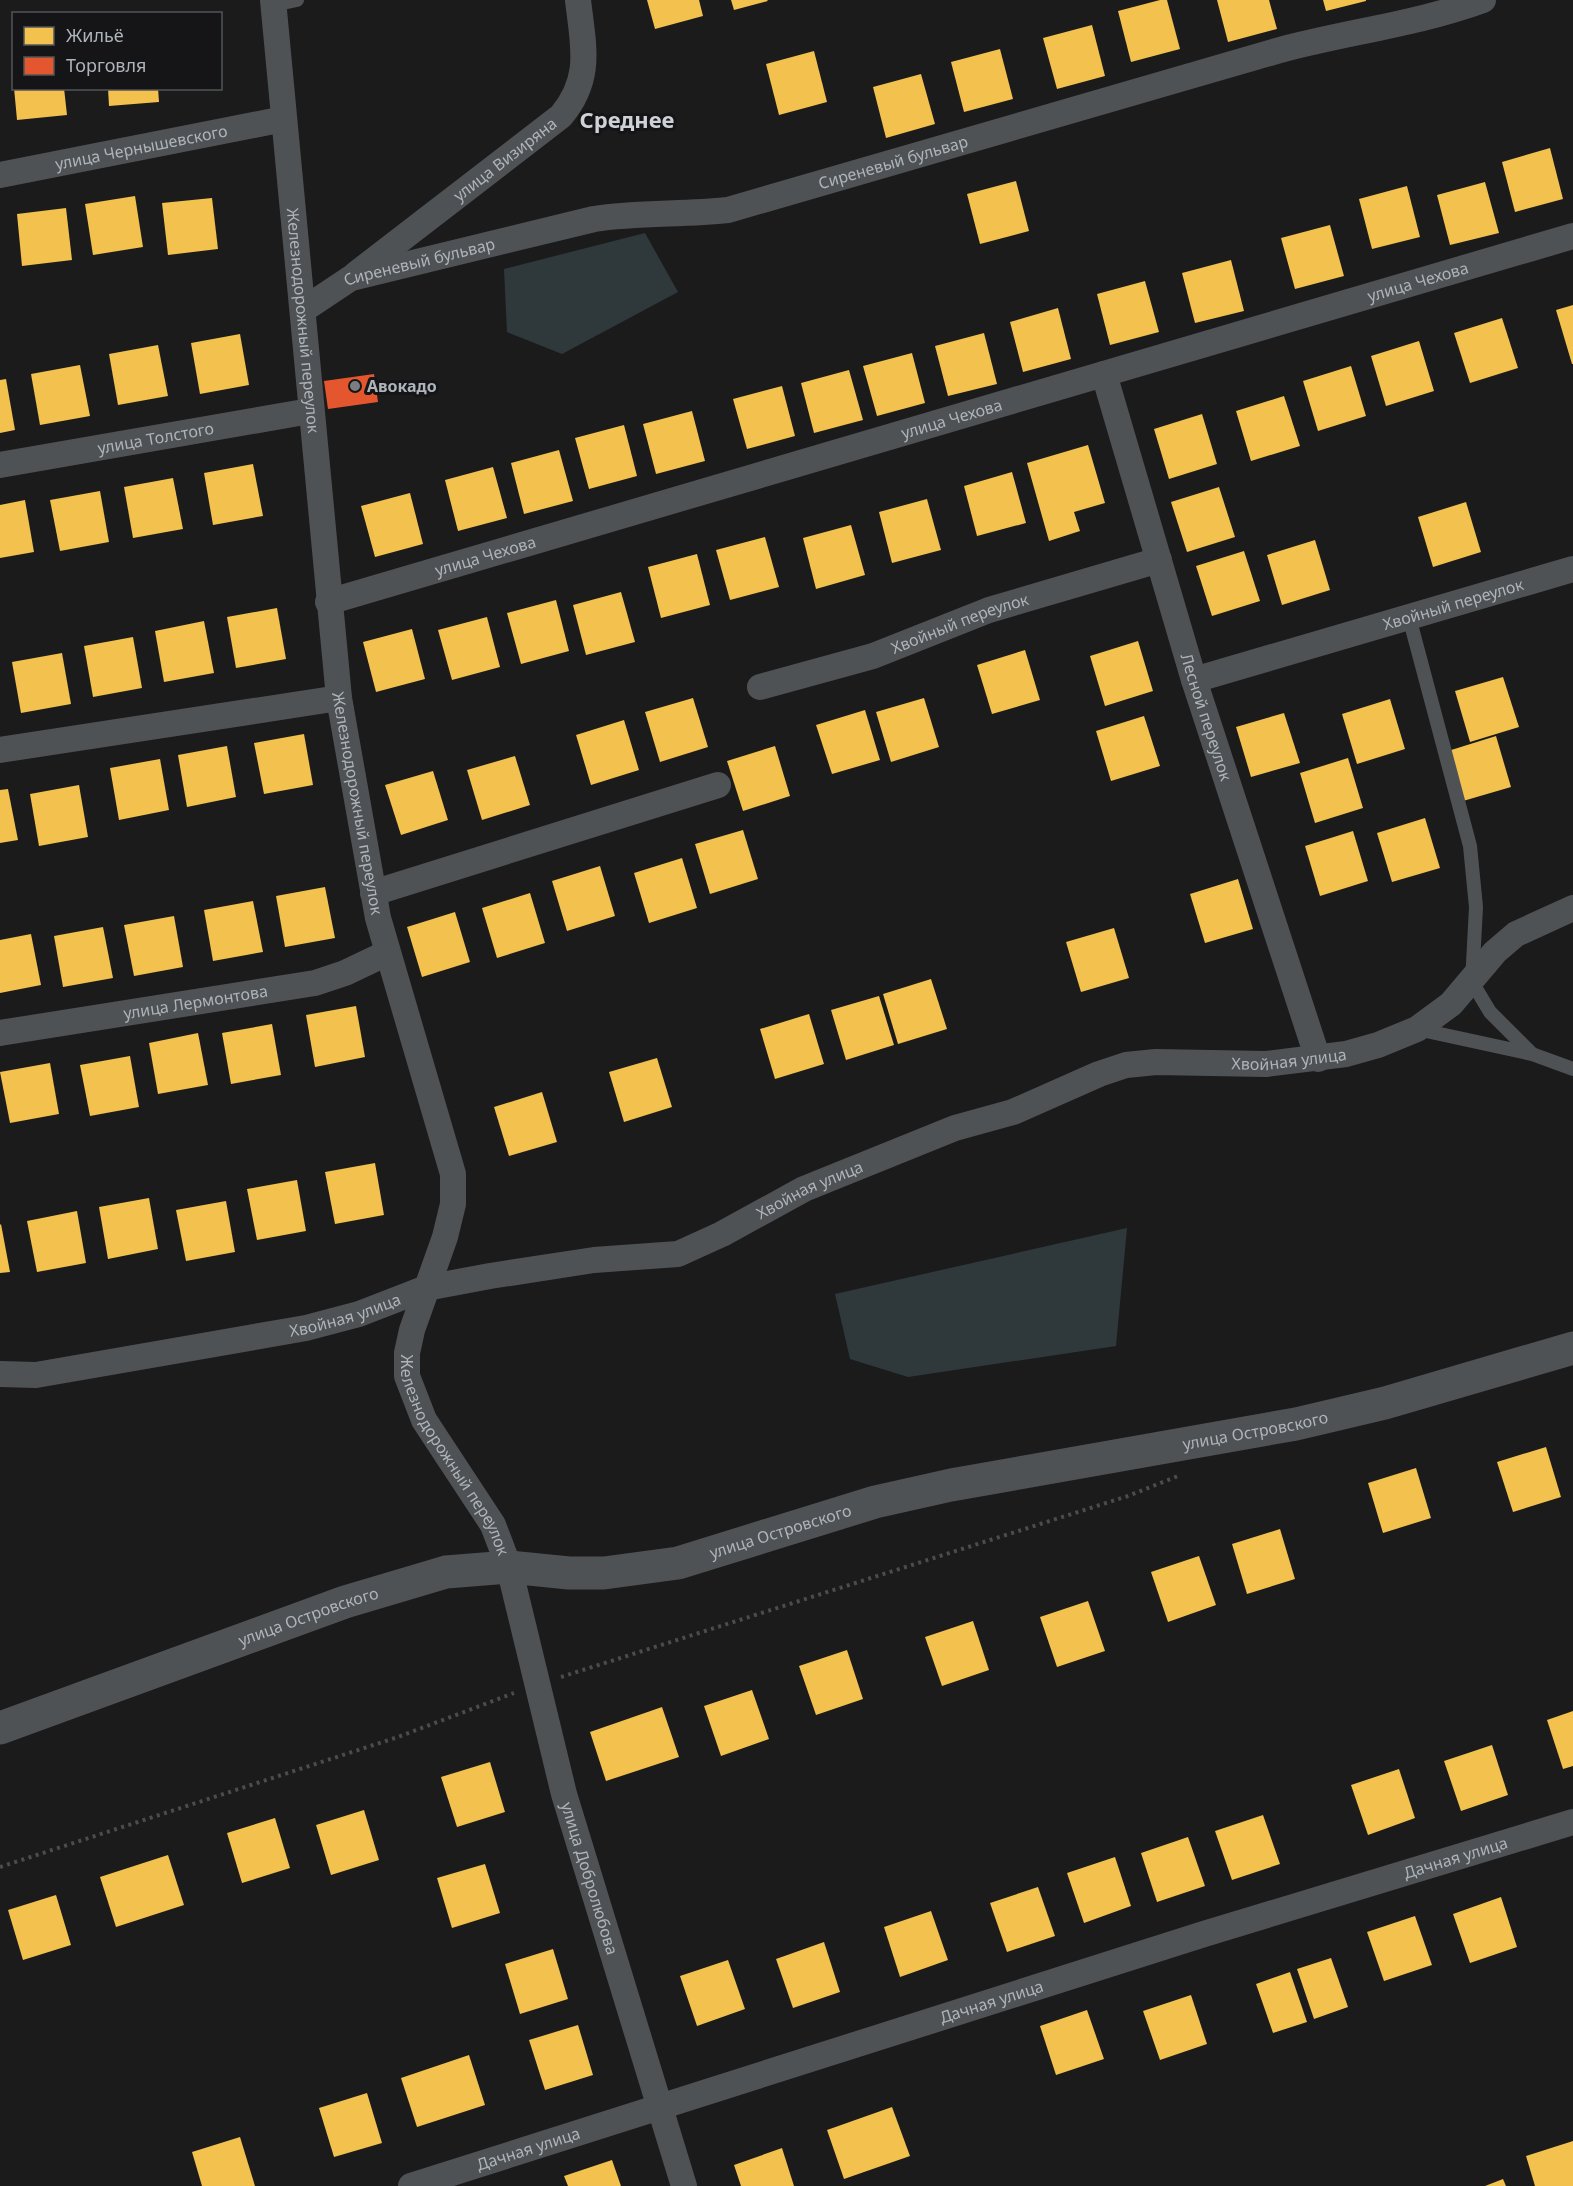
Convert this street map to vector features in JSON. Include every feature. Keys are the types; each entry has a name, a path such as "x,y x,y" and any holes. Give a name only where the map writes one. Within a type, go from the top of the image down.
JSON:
{"street":[{"name":"улица Визиряна","path":"351,278 561,116 576,99 582,76 584,50 578,0"},
{"name":"Сиреневый бульвар","path":"303,309 351,278 594,219 622,214 692,214 728,210 1280,50 1321,39 1418,21 1483,0"},
{"name":"Железнодорожный переулок","path":"281,2 284,119 328,602 339,698 373,893 387,953 453,1174 453,1204 445,1237 426,1288 407,1353 408,1376 413,1397 424,1420 493,1525 509,1567"},
{"name":"улица Чернышевского","path":"0,176 284,119"},
{"name":"улица Чехова","path":"328,602 1573,236"},
{"name":"Лесной переулок","path":"1104,374 1194,680 1317,1059"},
{"name":"улица Толстого","path":"0,465 310,411"},
{"name":"Хвойный переулок","path":"760,687 873,656 989,610 1159,560"},
{"name":"Хвойный переулок","path":"1194,680 1573,569"},
{"path":"0,750 339,698"},
{"path":"373,893 718,785"},
{"name":"Хвойная улица","path":"0,1374 36,1375 259,1338 359,1314 426,1288 594,1260 678,1254 722,1234 804,1190 955,1128 1013,1112 1099,1074 1126,1065 1156,1062 1266,1064 1317,1059 1378,1045 1418,1029 1451,1004 1472,982 1495,952 1516,934 1573,908"},
{"name":"улица Лермонтова","path":"0,1033 315,983 345,973 387,953"},
{"name":"улица Островского","path":"0,1728 378,1591 446,1572 509,1567 569,1573 604,1573 678,1563 875,1502 951,1485 1242,1435 1319,1419 1482,1376 1573,1348"},
{"name":"улица Добролюбова","path":"509,1567 570,1815 684,2186"},
{"name":"Дачная улица","path":"411,2186 1204,1934 1573,1822"}],"lane":[{"path":"1409,617 1470,846 1476,907 1472,982 1490,1012 1532,1054"},
{"path":"1418,1029 1532,1054 1573,1069"}],"path":[{"path":"0,1867 398,1737 536,1684 601,1666 1128,1496 1179,1475"}],"shaded area":[{"path":"645,233 678,292 562,354 507,332 504,269"},
{"path":"1127,1228 1116,1346 908,1377 850,1359 835,1294"}],"building: Жильё":[{"path":"647,0 699,0 703,16 655,29"},
{"path":"731,0 767,0 768,1 734,10"},
{"path":"1167,0 1180,49 1131,62 1118,11"},
{"path":"1217,0 1269,0 1277,29 1228,42"},
{"path":"1323,0 1366,0 1366,1 1326,11"},
{"path":"1092,25 1105,76 1057,89 1043,38"},
{"path":"1000,49 1013,99 964,112 951,62"},
{"path":"814,51 827,102 779,115 766,64"},
{"path":"921,74 935,124 886,138 873,87"},
{"path":"14,90 64,90 67,115 17,120"},
{"path":"108,90 158,90 159,102 109,106"},
{"path":"1550,148 1563,199 1515,212 1502,162"},
{"path":"1016,181 1029,231 980,244 967,194"},
{"path":"1485,182 1499,233 1450,245 1437,195"},
{"path":"1407,186 1420,237 1372,249 1359,199"},
{"path":"135,196 143,247 93,255 85,204"},
{"path":"212,198 218,249 168,255 162,203"},
{"path":"66,208 72,260 22,266 17,214"},
{"path":"1330,225 1344,276 1295,289 1281,238"},
{"path":"1231,260 1244,311 1195,323 1182,273"},
{"path":"1145,281 1159,332 1110,345 1097,294"},
{"path":"1573,305 1573,364 1572,364 1556,310"},
{"path":"1058,308 1071,359 1023,372 1010,322"},
{"path":"1502,318 1518,368 1470,383 1454,333"},
{"path":"984,333 997,384 948,396 935,346"},
{"path":"240,334 249,385 200,394 191,343"},
{"path":"1419,341 1434,391 1386,406 1371,356"},
{"path":"158,345 168,396 118,405 109,354"},
{"path":"912,353 925,403 877,416 863,366"},
{"path":"80,365 90,416 40,425 31,374"},
{"path":"1351,366 1366,416 1318,431 1303,381"},
{"path":"849,370 863,420 814,433 801,383"},
{"path":"6,379 15,430 0,433 0,380"},
{"path":"782,386 795,436 747,449 733,399"},
{"path":"1284,396 1300,446 1251,461 1236,411"},
{"path":"692,411 705,461 656,474 643,424"},
{"path":"1202,414 1217,464 1169,479 1154,429"},
{"path":"624,425 637,476 589,489 575,438"},
{"path":"1088,445 1105,503 1074,512 1080,531 1049,541 1027,463"},
{"path":"559,450 573,501 524,514 511,463"},
{"path":"253,464 263,516 213,525 204,473"},
{"path":"493,467 507,518 458,531 445,480"},
{"path":"1012,472 1026,523 977,536 964,486"},
{"path":"173,478 183,529 133,538 124,487"},
{"path":"1219,487 1235,537 1187,552 1171,502"},
{"path":"100,491 109,542 60,551 50,500"},
{"path":"410,493 423,544 375,557 361,506"},
{"path":"927,499 941,550 892,563 879,512"},
{"path":"25,500 34,552 0,558 0,505"},
{"path":"1466,502 1481,552 1433,567 1418,517"},
{"path":"851,525 865,575 816,589 803,538"},
{"path":"765,537 779,587 730,600 716,550"},
{"path":"1315,540 1330,590 1282,605 1267,555"},
{"path":"1244,551 1260,601 1212,616 1196,566"},
{"path":"697,554 710,605 661,618 648,567"},
{"path":"621,592 635,642 586,655 573,605"},
{"path":"556,600 569,651 521,664 507,613"},
{"path":"277,608 286,659 236,668 227,617"},
{"path":"487,617 500,667 452,680 438,630"},
{"path":"204,621 214,673 164,682 155,631"},
{"path":"412,629 425,679 376,692 363,642"},
{"path":"133,637 142,688 93,697 84,646"},
{"path":"1138,641 1153,691 1105,706 1090,656"},
{"path":"1025,650 1040,700 992,714 977,665"},
{"path":"62,653 71,704 21,713 12,662"},
{"path":"1503,677 1519,727 1470,742 1455,691"},
{"path":"693,698 708,747 660,762 645,712"},
{"path":"924,698 939,747 891,762 876,712"},
{"path":"1390,699 1405,749 1357,764 1342,714"},
{"path":"865,710 880,760 832,774 816,725"},
{"path":"1284,713 1300,763 1251,777 1236,727"},
{"path":"1144,716 1160,766 1111,781 1096,731"},
{"path":"624,720 639,770 591,785 576,735"},
{"path":"304,734 313,785 264,794 254,743"},
{"path":"1496,736 1511,787 1463,801 1448,751"},
{"path":"227,746 236,797 187,807 178,755"},
{"path":"775,746 790,796 743,811 727,761"},
{"path":"515,756 530,805 482,820 467,770"},
{"path":"1348,758 1363,808 1315,823 1300,773"},
{"path":"160,759 169,810 119,820 110,768"},
{"path":"433,771 448,820 401,835 385,785"},
{"path":"79,785 88,837 39,846 30,794"},
{"path":"8,789 18,840 0,843 0,790"},
{"path":"1425,818 1440,868 1392,882 1377,833"},
{"path":"743,830 758,879 710,894 695,844"},
{"path":"1353,831 1368,881 1320,896 1305,846"},
{"path":"682,858 697,908 649,923 634,873"},
{"path":"600,866 615,916 567,931 552,881"},
{"path":"1238,879 1253,929 1205,943 1190,894"},
{"path":"325,887 335,938 285,947 276,896"},
{"path":"530,893 545,943 497,958 482,908"},
{"path":"253,901 263,952 213,961 204,910"},
{"path":"455,912 470,962 422,977 407,927"},
{"path":"174,916 183,967 134,976 124,925"},
{"path":"103,927 113,978 63,987 54,936"},
{"path":"1114,928 1129,978 1081,992 1066,942"},
{"path":"31,934 41,985 0,993 0,940"},
{"path":"931,979 947,1029 898,1044 883,994"},
{"path":"879,996 894,1045 846,1060 831,1010"},
{"path":"356,1006 365,1057 315,1067 306,1015"},
{"path":"809,1014 824,1064 775,1079 760,1029"},
{"path":"272,1024 281,1075 231,1084 222,1033"},
{"path":"198,1033 208,1085 158,1094 149,1043"},
{"path":"130,1056 139,1107 90,1116 80,1065"},
{"path":"657,1058 672,1107 624,1122 609,1072"},
{"path":"50,1063 59,1114 10,1123 0,1072"},
{"path":"542,1092 557,1142 509,1156 494,1107"},
{"path":"375,1163 384,1215 335,1224 325,1172"},
{"path":"297,1180 306,1231 257,1240 247,1189"},
{"path":"149,1198 158,1249 108,1259 99,1207"},
{"path":"226,1201 235,1252 186,1261 176,1210"},
{"path":"77,1211 86,1263 37,1272 27,1221"},
{"path":"0,1225 10,1272 0,1273"},
{"path":"1546,1447 1561,1497 1513,1512 1497,1462"},
{"path":"1416,1468 1431,1518 1383,1533 1368,1483"},
{"path":"1280,1529 1295,1579 1247,1594 1232,1544"},
{"path":"1199,1556 1216,1605 1168,1622 1151,1572"},
{"path":"1088,1601 1105,1651 1057,1667 1040,1617"},
{"path":"973,1621 989,1670 942,1686 925,1637"},
{"path":"847,1650 863,1699 816,1715 799,1666"},
{"path":"752,1690 769,1739 721,1756 704,1706"},
{"path":"662,1707 679,1757 606,1781 590,1732"},
{"path":"1573,1711 1573,1766 1563,1769 1547,1720"},
{"path":"1492,1745 1508,1795 1461,1811 1444,1761"},
{"path":"490,1762 505,1812 457,1827 441,1777"},
{"path":"1399,1769 1415,1818 1368,1835 1351,1785"},
{"path":"364,1810 379,1860 331,1875 316,1825"},
{"path":"1263,1815 1280,1864 1232,1880 1215,1831"},
{"path":"275,1818 290,1868 242,1883 227,1833"},
{"path":"1188,1837 1205,1886 1157,1902 1141,1853"},
{"path":"168,1855 184,1905 116,1927 100,1877"},
{"path":"1115,1857 1131,1906 1084,1923 1067,1873"},
{"path":"485,1864 500,1913 452,1928 437,1878"},
{"path":"1038,1887 1055,1936 1007,1952 990,1903"},
{"path":"56,1895 71,1945 23,1960 8,1910"},
{"path":"1501,1897 1517,1947 1470,1963 1453,1914"},
{"path":"931,1911 948,1960 900,1977 884,1927"},
{"path":"1415,1916 1432,1965 1384,1981 1367,1932"},
{"path":"824,1942 840,1992 793,2008 776,1959"},
{"path":"553,1949 568,1999 520,2014 505,1964"},
{"path":"1331,1958 1348,2007 1314,2019 1297,1969"},
{"path":"728,1960 745,2009 697,2026 680,1976"},
{"path":"1290,1972 1307,2022 1273,2033 1256,1984"},
{"path":"1191,1995 1207,2044 1160,2060 1143,2011"},
{"path":"1087,2010 1104,2059 1056,2075 1040,2026"},
{"path":"578,2025 593,2075 545,2090 529,2040"},
{"path":"469,2055 485,2105 417,2127 401,2078"},
{"path":"367,2093 382,2143 334,2157 319,2108"},
{"path":"892,2107 910,2156 844,2179 827,2130"},
{"path":"240,2137 255,2186 202,2186 192,2152"},
{"path":"1573,2141 1573,2186 1535,2186 1526,2156"},
{"path":"782,2148 794,2186 741,2186 734,2165"},
{"path":"612,2160 621,2186 568,2186 564,2176"},
{"path":"1503,2179 1506,2186 1485,2186"}],"building: Торговля":[{"path":"374,374 378,402 328,409 324,381"}],"place":[{"name":"Авокадо","path":"355,386"}],"district":[{"name":"Среднее","path":"627,119"}]}
